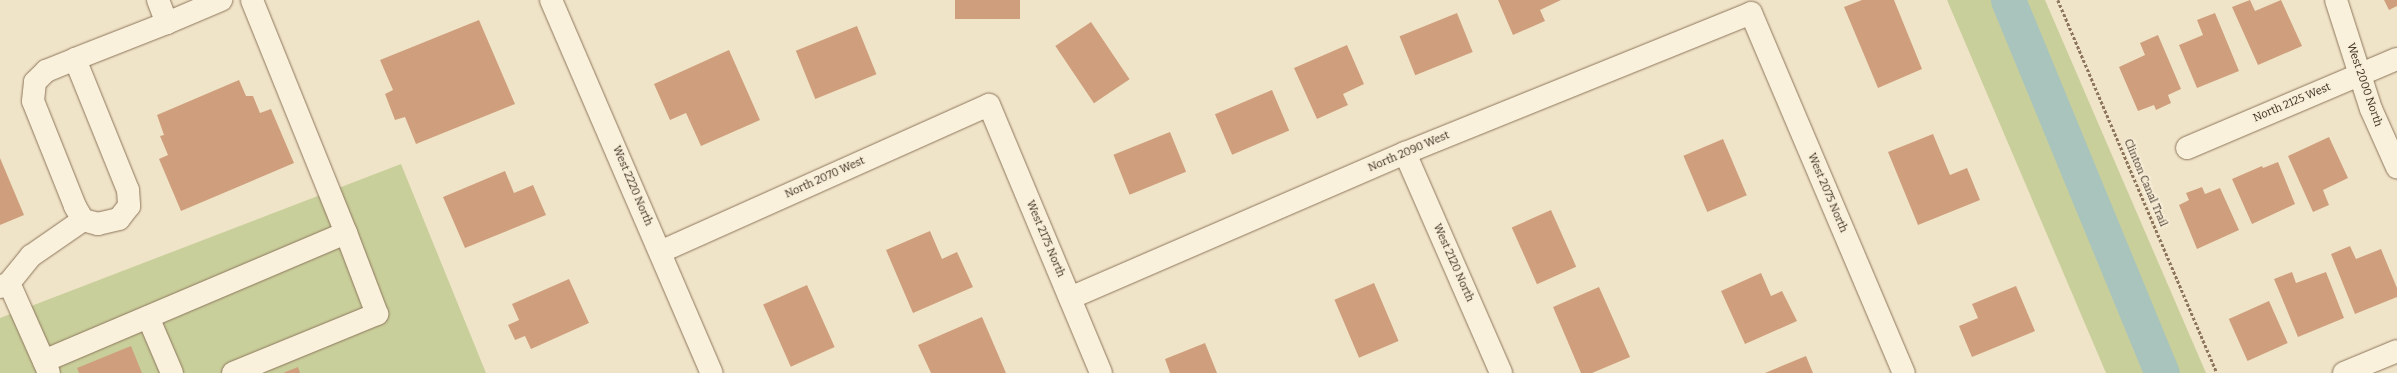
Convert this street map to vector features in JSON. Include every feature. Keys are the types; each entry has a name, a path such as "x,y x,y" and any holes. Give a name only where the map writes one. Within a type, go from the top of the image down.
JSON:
{"street":[{"path":"158,0 167,23"},
{"path":"75,59 128,190 130,206 119,219 98,224 84,220 75,206 33,101 35,82 46,72 75,59 221,0"},
{"path":"233,373 377,314 252,0"},
{"name":"West 2220 North","path":"551,0 712,373"},
{"name":"West 2000 North","path":"2336,0 2371,109 2397,167"},
{"name":"North 2090 West","path":"1070,298 1405,153 1750,13"},
{"name":"West 2075 North","path":"1750,13 1904,373"},
{"name":"North 2125 West","path":"2186,148 2397,59"},
{"name":"North 2070 West","path":"660,252 989,105"},
{"name":"West 2175 North","path":"989,105 1101,373"},
{"name":"West 2120 North","path":"1405,153 1501,373"},
{"path":"84,220 31,256 5,285 46,367 148,317 346,233"},
{"path":"148,317 172,373"},
{"path":"2344,373 2397,351"}],"path":[{"name":"Clinton Canal Trail","path":"2058,0 2217,373"}],"green space":[{"path":"1947,0 2045,0 2206,373 2106,373"},
{"path":"401,164 486,373 0,373 0,318"}],"building":[{"path":"955,0 1020,0 1020,19 955,19"},
{"path":"1498,0 1561,0 1540,10 1545,21 1513,35"},
{"path":"1862,0 1894,0 1922,69 1878,88 1844,7"},
{"path":"2250,0 2255,11 2281,0 2302,46 2258,65 2232,7"},
{"path":"2384,0 2397,0 2397,6 2389,10"},
{"path":"1457,13 1473,52 1415,75 1400,36"},
{"path":"2215,13 2239,71 2197,88 2179,45 2203,35 2197,20"},
{"path":"479,20 515,104 416,144 405,117 395,120 385,94 393,90 380,60"},
{"path":"1091,22 1130,79 1094,103 1055,46"},
{"path":"857,26 876,74 815,99 796,51"},
{"path":"2158,35 2181,89 2168,95 2171,103 2156,110 2154,105 2138,111 2119,67 2145,55 2140,43"},
{"path":"1347,45 1364,84 1343,94 1348,105 1317,119 1294,68"},
{"path":"729,50 760,120 701,146 686,113 670,120 654,84"},
{"path":"239,80 246,96 253,96 260,113 271,109 294,163 181,211 159,159 168,155 160,136 164,135 157,115"},
{"path":"1272,90 1289,131 1232,155 1215,114"},
{"path":"1170,132 1186,172 1130,195 1113,155"},
{"path":"1933,134 1950,175 1967,168 1980,200 1918,225 1888,152"},
{"path":"2329,137 2348,178 2323,190 2329,205 2313,212 2288,156"},
{"path":"1723,139 1747,195 1707,212 1683,156"},
{"path":"0,158 24,215 0,225"},
{"path":"2278,162 2295,204 2252,224 2232,179 2262,166 2263,168"},
{"path":"505,171 514,193 533,185 546,215 465,248 443,197"},
{"path":"2202,187 2205,194 2220,188 2239,230 2197,249 2179,205 2189,200 2186,193"},
{"path":"1551,210 1576,267 1537,284 1512,227"},
{"path":"930,231 942,259 957,252 973,287 913,313 886,250"},
{"path":"2350,246 2356,259 2381,249 2397,288 2397,297 2355,314 2331,254"},
{"path":"2292,272 2296,283 2326,272 2344,318 2298,337 2274,279"},
{"path":"1761,273 1771,296 1782,291 1797,321 1745,344 1721,291"},
{"path":"569,279 589,323 531,349 525,336 515,340 508,325 519,320 512,304"},
{"path":"1374,283 1399,341 1359,358 1334,300"},
{"path":"807,285 835,347 791,367 763,305"},
{"path":"2016,286 2035,331 1972,357 1959,326 1978,318 1972,304"},
{"path":"1599,287 1630,357 1592,373 1581,373 1553,307"},
{"path":"2269,301 2288,343 2248,361 2229,319"},
{"path":"982,317 1006,373 931,373 918,345"},
{"path":"1205,343 1217,373 1170,373 1165,359"},
{"path":"131,346 142,373 79,373 77,368"},
{"path":"1806,356 1813,373 1765,373"},
{"path":"298,367 300,373 283,373"}],"waterway":[{"path":"2008,0 2162,373"}]}
